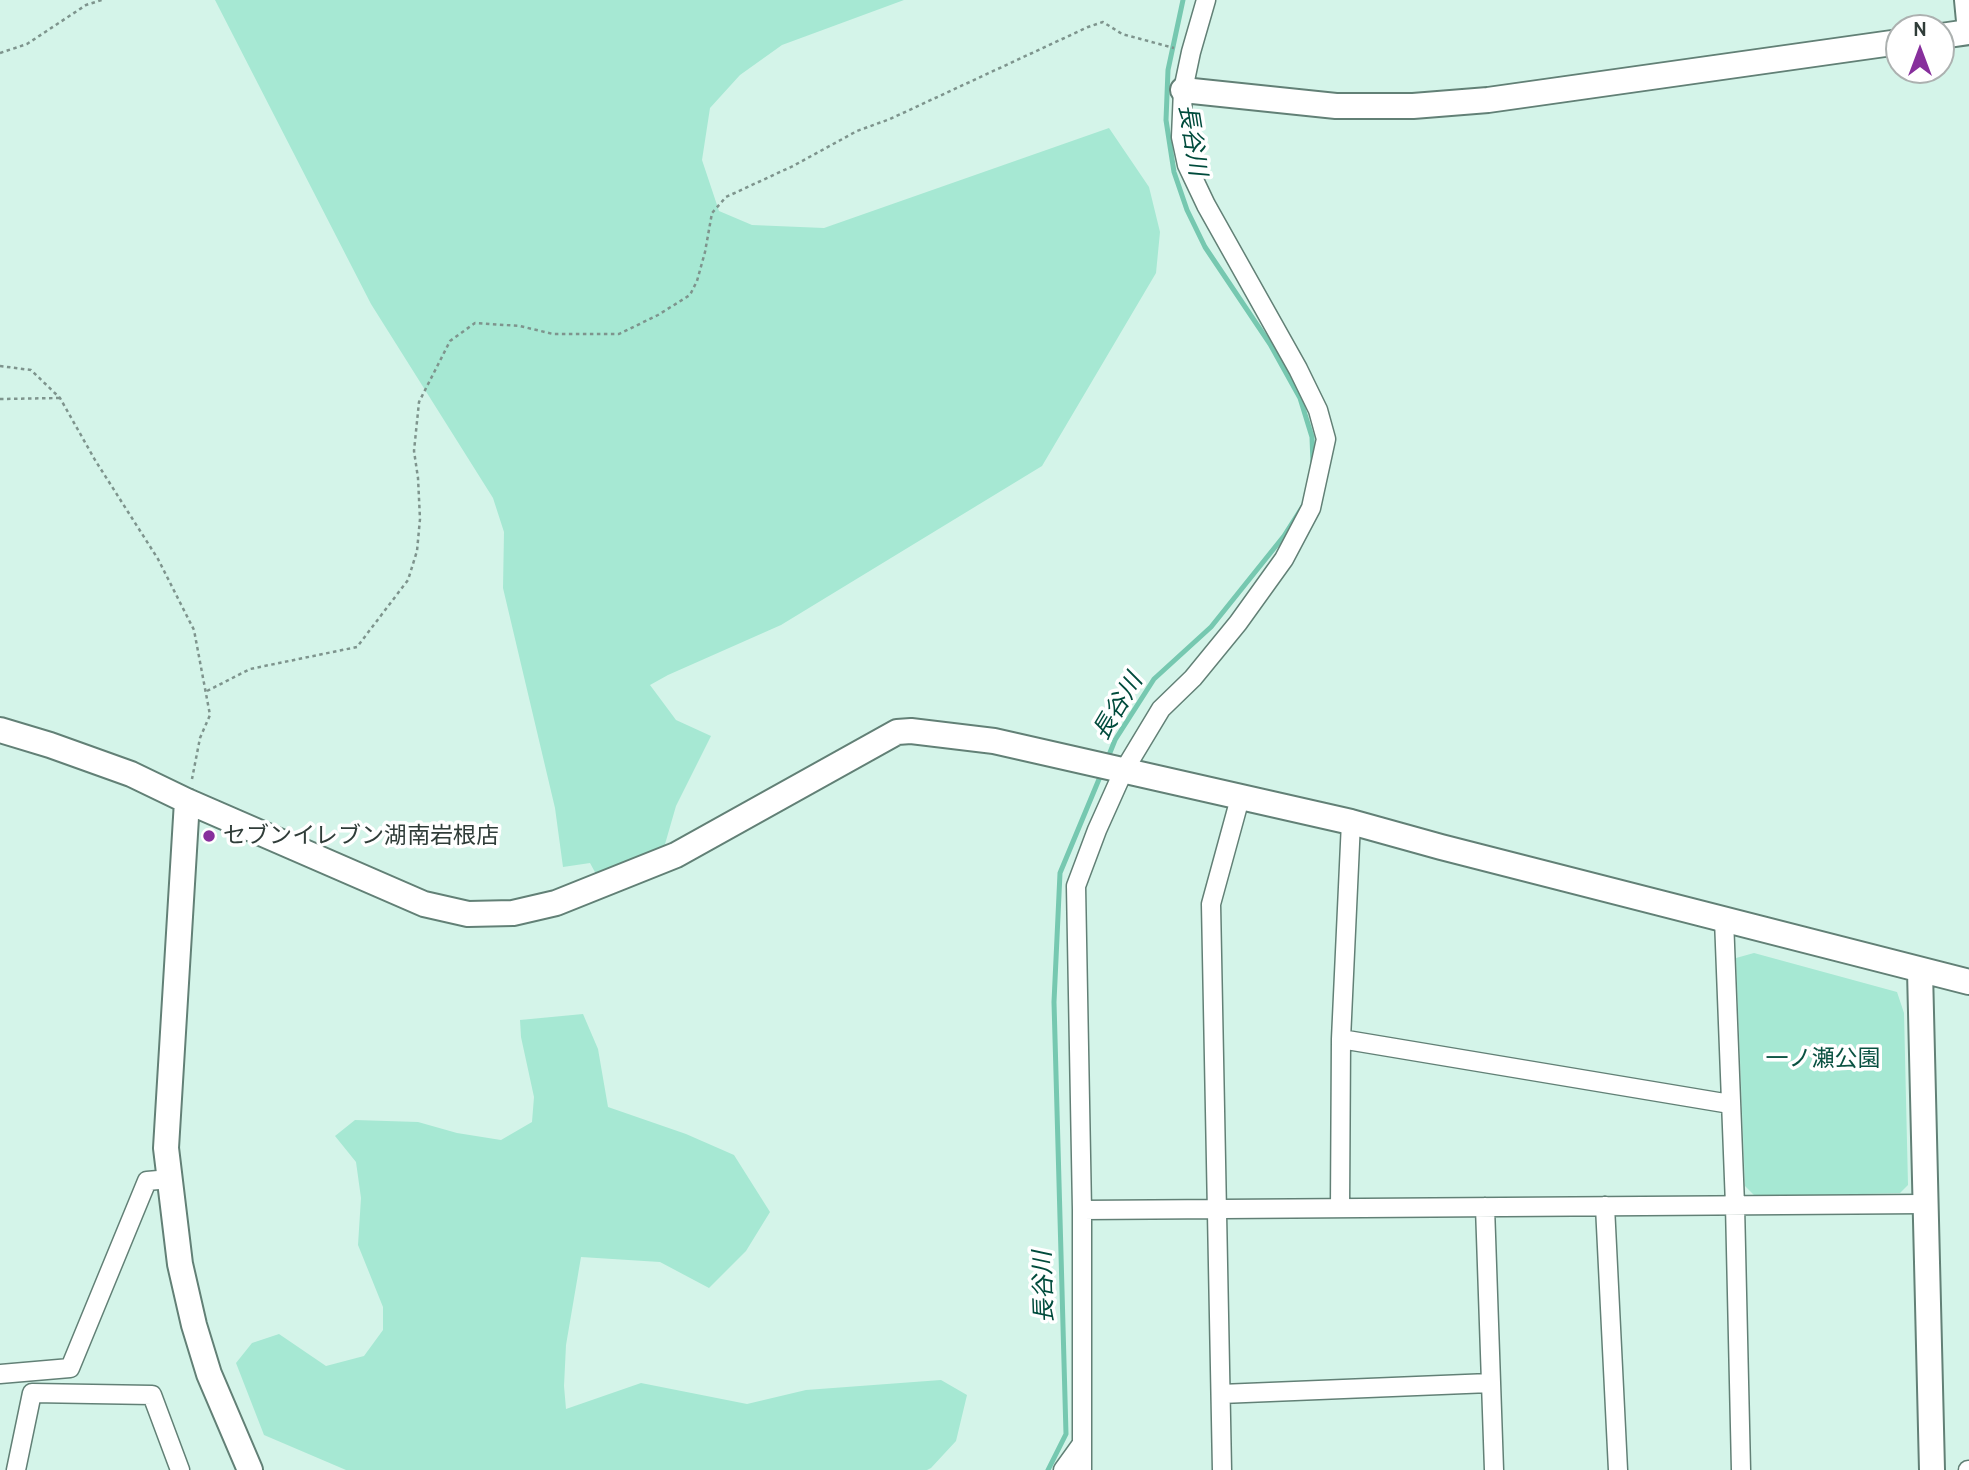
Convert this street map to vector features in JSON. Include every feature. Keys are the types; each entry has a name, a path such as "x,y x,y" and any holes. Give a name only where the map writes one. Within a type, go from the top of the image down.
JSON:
{"street":[{"path":"1083,1470 1082,1210 1076,886 1123,772 1161,709 1193,678 1238,624 1284,559 1311,508 1326,439 1318,410 1298,369 1206,205 1187,165 1181,137 1184,90 1191,52 1206,0"},
{"path":"1967,0 1969,21"},
{"path":"1184,90 1336,106 1413,106 1488,100 1885,44"},
{"path":"0,730 131,774 424,904 468,914 502,913 556,903 676,855 897,732 911,731 994,741 1351,822 1969,982"},
{"path":"1223,1470 1211,904 1240,798"},
{"path":"187,801 166,1148 180,1264 194,1325 209,1374 250,1470"},
{"path":"1340,1208 1341,1039 1351,822"},
{"path":"1724,919 1735,1205 1741,1470"},
{"path":"1920,971 1932,1470"},
{"path":"1341,1039 1730,1104"},
{"path":"0,1374 71,1368 147,1181 170,1179"},
{"path":"1082,1210 1924,1204"},
{"path":"1605,1206 1618,1470"},
{"path":"1485,1207 1494,1470"},
{"path":"1221,1394 1490,1383"},
{"path":"16,1470 32,1393 152,1395 180,1470"},
{"path":"1063,1470 1082,1445"}],"path":[{"path":"0,53 27,44 86,5 102,0"},
{"path":"207,691 250,669 357,647 408,580 417,551 420,519 414,451 419,402 450,341 475,323 520,326 553,334 619,334 658,315 690,295 705,252 712,213 726,197 793,166 857,131 890,119 1103,22 1122,33 1191,52"},
{"path":"0,366 31,370 60,398 158,559 194,630 210,715 200,738 187,801"},
{"path":"0,399 60,398"}],"green space":[{"path":"215,0 904,0 782,45 740,75 710,108 702,160 719,211 752,225 824,228 1109,128 1149,187 1160,232 1156,273 1042,466 781,625 650,685 676,720 711,736 676,806 661,858 596,874 590,863 563,867 555,808 503,588 504,532 493,498 371,304"},
{"name":"一ノ瀬公園","path":"1754,953 1897,992 1904,1013 1908,1185 1900,1193 1756,1197 1745,1186 1736,958"},
{"path":"583,1014 598,1049 608,1107 686,1134 734,1155 770,1212 746,1251 709,1288 660,1262 581,1257 566,1345 566,1409 641,1383 747,1404 806,1390 941,1380 967,1395 956,1441 931,1468 346,1470 264,1435 236,1363 252,1343 279,1334 326,1366 364,1356 383,1330 383,1307 358,1245 361,1198 356,1162 335,1136 355,1120 418,1122 457,1133 501,1140 532,1122 534,1097 520,1020"}],"waterway":[{"name":"長谷川","path":"1183,0 1168,70 1166,120 1174,172 1187,210 1205,247 1270,344 1300,398 1312,437 1313,464"},
{"name":"長谷川","path":"1107,760 1115,740 1154,679 1211,627 1284,536 1303,506"},
{"name":"長谷川","path":"1048,1470 1066,1434 1054,1002 1060,873 1102,772"}],"place":[{"name":"セブンイレブン湖南岩根店","path":"209,836"}]}
